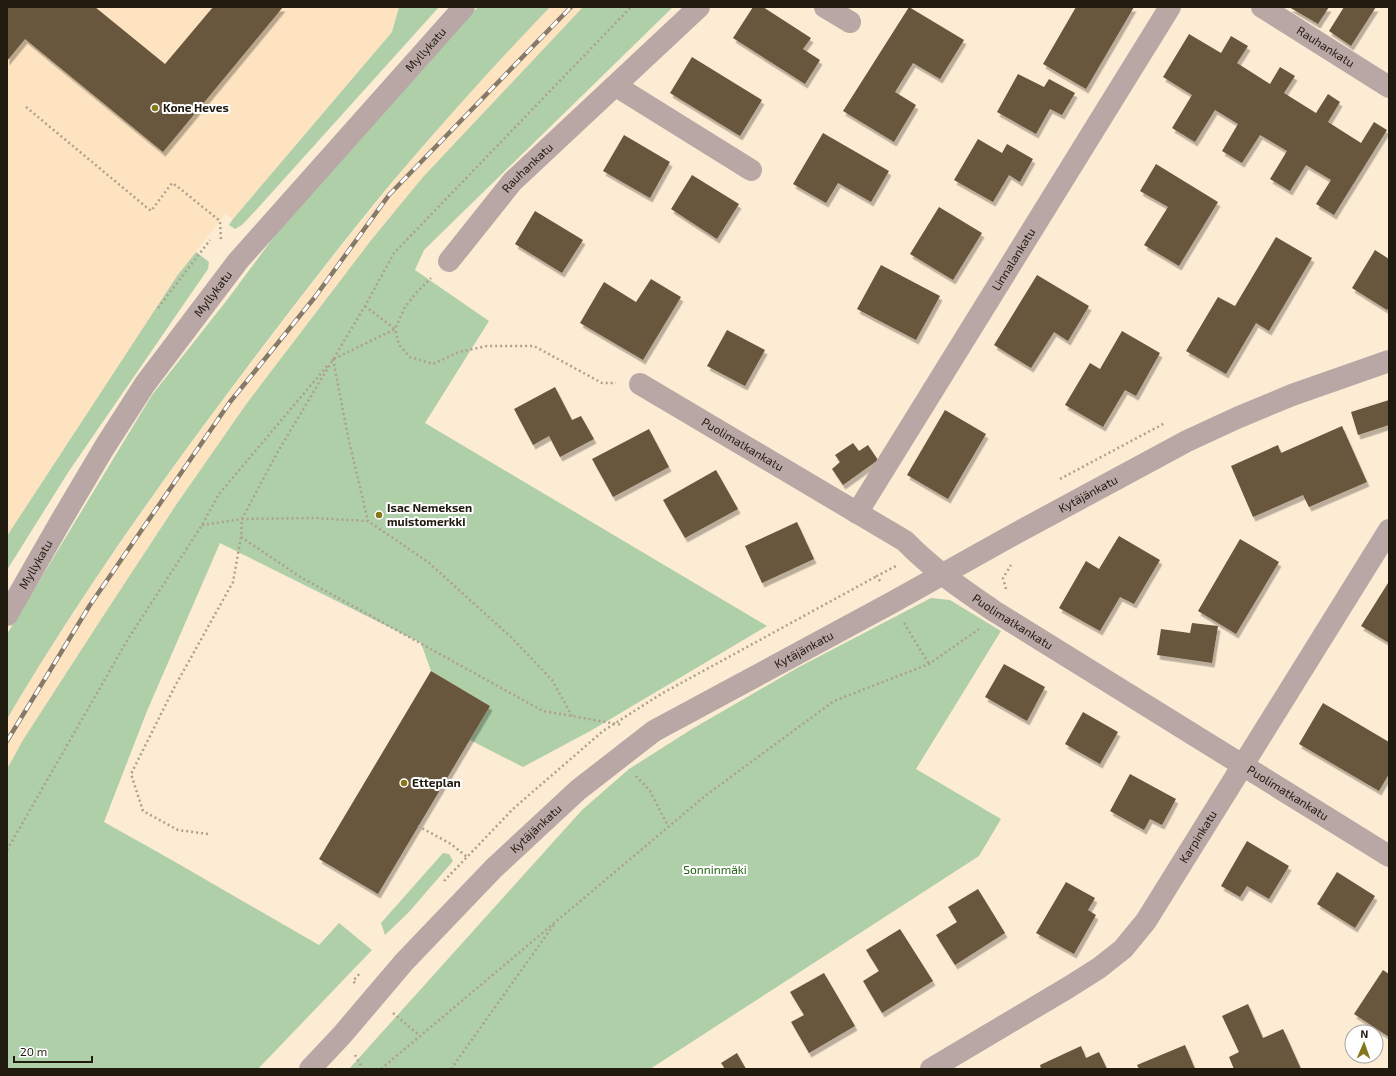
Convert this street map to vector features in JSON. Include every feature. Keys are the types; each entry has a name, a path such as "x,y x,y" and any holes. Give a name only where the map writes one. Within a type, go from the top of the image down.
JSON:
{"street":[{"name":"Myllykatu","path":"7,615 104,448 145,384 228,273 464,7"},
{"name":"Rauhankatu","path":"449,260 512,182 699,7"},
{"path":"825,7 850,22"},
{"name":"Linnalankatu","path":"857,513 1170,7"},
{"name":"Rauhankatu","path":"1262,7 1389,87"},
{"path":"616,86 751,170"},
{"name":"Kytäjänkatu","path":"310,1069 342,1035 404,962 494,868 578,790 654,731 1187,441 1246,414 1389,361"},
{"name":"Puolimatkankatu","path":"640,384 905,541 918,555 942,575 994,611 1389,856"},
{"name":"Karpinkatu","path":"931,1069 1069,987 1099,968 1123,949 1146,921 1389,530"}],"path":[{"path":"208,834 178,830 143,811 131,774 174,688 233,582 241,537 242,519 277,453 365,306 394,252 631,7"},
{"path":"26,107 151,211 172,183 178,187 220,221 222,249"},
{"path":"158,308 210,240"},
{"path":"449,260 417,292 405,307 395,329 399,345 410,357 433,364 460,352 487,346 534,346 602,383 640,384"},
{"path":"365,306 395,329"},
{"path":"7,850 128,639 202,525 219,494 333,359 395,329"},
{"path":"333,359 348,437 368,521"},
{"path":"202,525 242,519 313,518 368,521 428,562 512,638 552,680 572,716"},
{"path":"241,537 302,578 543,711 654,731"},
{"path":"381,1069 668,826 705,796 834,701 929,664 983,626 1007,592 1003,578 1016,560"},
{"path":"620,758 650,792 668,826"},
{"path":"418,826 451,844 467,857"},
{"path":"451,1069 557,920"}],"shaded area":[{"path":"7,7 399,7 392,32 233,219 225,214 177,276 7,536"},
{"path":"550,7 583,7 423,177 372,239 247,403 176,505 23,740 7,769 7,719 32,677 94,581 161,484 215,410 337,251 410,162 496,63"}],"green space":[{"path":"399,7 439,7 242,225 235,229 229,225 392,32"},
{"path":"478,7 550,7 462,102 390,185 251,362 186,449 93,582 7,719 7,634 152,395 227,300 282,226 394,95"},
{"path":"583,7 673,7 424,250 415,270 489,321 425,423 767,626 592,730 523,767 470,740 490,706 431,671 421,643 220,543 147,711 104,822 319,945 339,923 372,950 258,1069 7,1069 7,769 23,740 176,505 247,403 372,239 423,177"},
{"path":"196,252 209,262 208,269 69,471 7,570 7,536 177,276"},
{"name":"Sonninmäki","path":"931,598 950,600 1001,631 916,769 1001,819 979,856 650,1069 349,1069 582,810 629,769 692,729 799,667"},
{"path":"443,853 449,854 453,861 409,912 385,935 381,923"}],"building":[{"name":"Kone Heves","path":"7,7 95,7 165,64 213,7 283,7 163,152 25,39 7,61"},
{"path":"753,7 763,7 811,38 803,49 820,60 805,84 733,38"},
{"path":"909,7 964,40 940,79 913,63 895,92 916,105 894,142 843,111"},
{"path":"1076,7 1134,7 1086,89 1043,64"},
{"path":"1289,7 1329,7 1318,24"},
{"path":"1344,7 1376,7 1351,46 1329,31"},
{"path":"1189,34 1221,53 1231,36 1248,46 1237,63 1270,84 1280,67 1295,76 1284,93 1316,113 1328,94 1340,102 1328,122 1361,143 1374,122 1387,130 1334,215 1316,204 1331,180 1306,165 1290,191 1270,179 1287,151 1260,135 1242,163 1222,151 1238,124 1215,110 1195,142 1172,128 1192,95 1163,77"},
{"path":"692,57 762,100 740,136 670,93"},
{"path":"1018,74 1044,87 1049,79 1075,93 1062,115 1050,109 1036,134 997,112"},
{"path":"823,133 889,171 871,202 838,183 826,203 793,184"},
{"path":"624,135 670,162 650,198 603,171"},
{"path":"978,139 1002,153 1007,144 1033,159 1020,182 1009,175 993,202 954,180"},
{"path":"1156,164 1218,202 1179,266 1144,245 1168,207 1140,191"},
{"path":"692,175 739,204 717,239 671,209"},
{"path":"939,207 982,233 953,280 910,254"},
{"path":"535,211 583,240 562,273 515,244"},
{"path":"1276,237 1312,258 1269,331 1256,323 1226,374 1186,351 1218,297 1235,306"},
{"path":"1375,250 1389,259 1389,307 1387,310 1352,288"},
{"path":"881,265 940,296 916,340 857,309"},
{"path":"1037,275 1089,306 1068,341 1054,332 1031,368 994,345"},
{"path":"651,279 681,297 643,360 580,323 604,282 636,302"},
{"path":"727,330 765,350 745,386 707,366"},
{"path":"1122,331 1160,353 1136,396 1125,390 1103,427 1065,405 1090,363 1100,369"},
{"path":"555,387 572,420 581,416 594,439 560,457 549,436 533,445 514,409"},
{"path":"1389,400 1389,425 1358,435 1351,412"},
{"path":"945,410 986,434 948,499 907,475"},
{"path":"1342,426 1367,482 1309,507 1303,495 1253,517 1231,466 1278,445 1281,453"},
{"path":"649,429 669,467 613,497 592,459"},
{"path":"853,443 859,451 868,445 878,460 843,485 832,469 840,462 835,455"},
{"path":"716,470 738,509 685,538 663,500"},
{"path":"797,522 814,559 762,583 745,546"},
{"path":"1119,536 1160,560 1134,604 1120,597 1100,631 1059,608 1086,561 1099,569"},
{"path":"1240,539 1279,562 1236,634 1198,611"},
{"path":"1388,583 1389,584 1389,643 1361,626"},
{"path":"1192,623 1218,626 1212,663 1157,655 1161,629 1190,633"},
{"path":"1004,664 1045,687 1027,721 985,697"},
{"name":"Etteplan","path":"431,671 490,706 378,894 319,859"},
{"path":"1323,703 1389,742 1389,774 1379,791 1299,744"},
{"path":"1083,712 1118,732 1100,764 1065,744"},
{"path":"1130,774 1176,799 1162,825 1150,819 1144,830 1110,811"},
{"path":"1247,841 1289,866 1269,899 1247,886 1240,897 1221,886"},
{"path":"1337,872 1375,896 1355,928 1317,904"},
{"path":"1066,882 1095,898 1088,910 1096,915 1074,954 1036,933"},
{"path":"978,889 1005,933 955,965 936,935 957,922 948,907"},
{"path":"900,929 933,981 882,1013 863,981 879,971 866,950"},
{"path":"1383,970 1389,974 1389,1037 1384,1034 1384,1024 1369,1024 1354,1014"},
{"path":"824,973 855,1026 809,1053 791,1022 804,1015 790,992"},
{"path":"1248,1004 1263,1038 1283,1029 1301,1069 1234,1069 1229,1057 1239,1052 1222,1016"},
{"path":"1185,1045 1195,1069 1139,1069 1137,1065"},
{"path":"1081,1046 1086,1058 1099,1052 1107,1069 1041,1069 1040,1065"},
{"path":"737,1053 746,1069 725,1069 721,1063"}],"railway":[{"path":"7,741 90,605 230,402 315,297 389,195 571,7"}],"place":[{"name":"Kone Heves","path":"155,108"},
{"name":"Isac Nemeksen muistomerkki","path":"379,515"},
{"name":"Etteplan","path":"404,783"}]}
